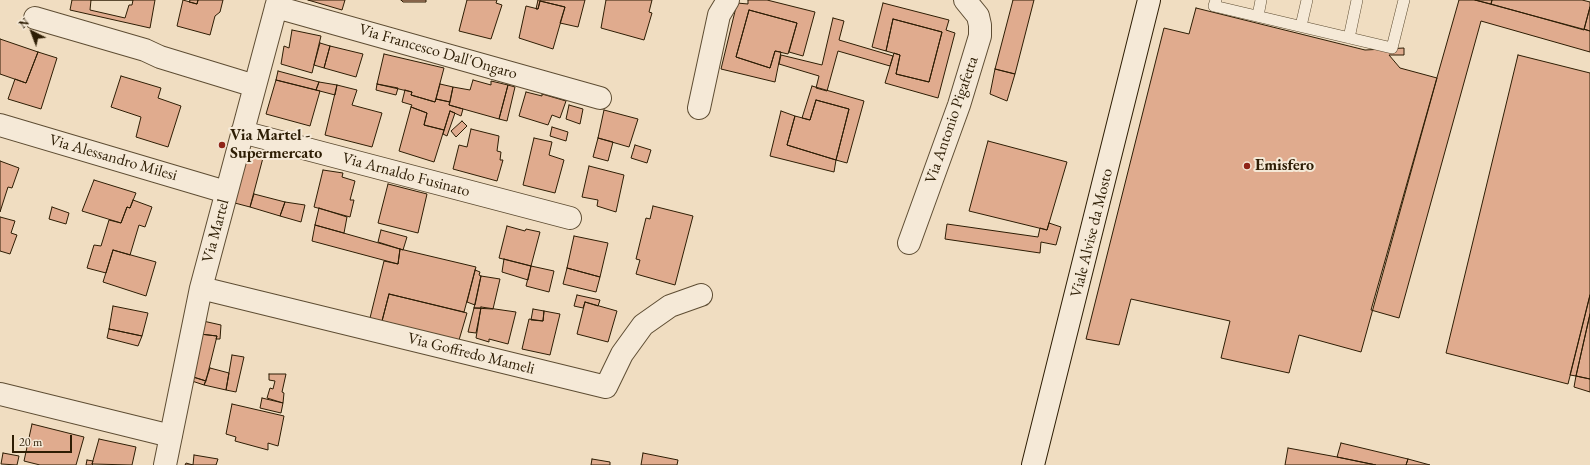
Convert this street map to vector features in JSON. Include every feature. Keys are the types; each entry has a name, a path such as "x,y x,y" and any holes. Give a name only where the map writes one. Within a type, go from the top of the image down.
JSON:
{"street":[{"path":"699,108 719,15 728,0"},
{"name":"Via Antonio Pigafetta","path":"909,242 959,105 980,36 978,16 965,0"},
{"name":"Viale Alvise da Mosto","path":"1033,465 1149,0"},
{"name":"Via Martel","path":"165,465 201,288 277,4"},
{"name":"Via Francesco Dall'Ongaro","path":"277,4 600,98"},
{"path":"35,18 145,50 160,57 255,86"},
{"name":"Via Alessandro Milesi","path":"0,125 226,192"},
{"name":"Via Arnaldo Fusinato","path":"242,132 570,218"},
{"name":"Via Goffredo Mameli","path":"201,288 606,387 622,354 643,325 670,306 701,295"},
{"path":"0,394 171,436"}],"lane":[{"path":"1216,0 1214,6 1392,48 1404,0"},
{"path":"1258,16 1261,0"},
{"path":"1301,26 1306,0"},
{"path":"1349,38 1357,0"}],"building":[{"path":"72,0 155,0 150,28 70,10"},
{"path":"91,0 133,0 132,5 129,5 125,18 90,10"},
{"path":"183,0 197,4 198,0 223,0 220,12 215,16 210,35 177,26"},
{"path":"190,0 198,0 197,4 189,2"},
{"path":"308,0 345,0 342,10"},
{"path":"401,0 426,0 426,2 403,2"},
{"path":"467,0 497,0 496,3 502,5 491,39 459,31"},
{"path":"538,0 585,0 578,27 560,23 565,7 540,1 538,9 536,9"},
{"path":"606,0 652,0 649,12 652,13 644,40 601,28"},
{"path":"748,0 767,0 815,12 803,56 789,52 797,23 749,10 736,57 770,68 775,51 781,52 775,82 721,69 737,3 748,4"},
{"path":"1013,0 1034,0 1015,74 995,69"},
{"path":"1459,0 1475,0 1590,31 1590,52 1481,21 1399,318 1371,310"},
{"path":"1475,0 1492,0 1491,4"},
{"path":"1492,0 1582,0 1590,2 1590,7 1584,30 1491,4"},
{"path":"540,1 565,7 553,49 519,38 526,6 538,9"},
{"path":"883,3 949,20 946,30 955,33 938,98 885,83 894,53 900,55 896,74 929,82 942,32 893,19 886,51 872,47"},
{"path":"1590,7 1590,31 1584,29"},
{"path":"1196,8 1365,50 1404,48 1404,55 1389,55 1400,68 1437,78 1361,352 1299,335 1289,373 1221,358 1230,321 1131,299 1119,345 1086,339 1164,28 1189,34"},
{"path":"749,10 797,23 788,54 775,51 770,68 736,57"},
{"path":"833,18 844,21 839,40 893,56 890,66 838,51 827,91 816,88 819,76 779,64 781,55 822,65"},
{"path":"893,19 942,32 929,82 896,74 900,55 886,51"},
{"path":"292,30 321,36 312,73 281,64 284,46 289,48"},
{"path":"0,39 38,52 26,83 0,74"},
{"path":"320,43 330,46 324,68 314,65"},
{"path":"330,46 363,54 356,77 324,68"},
{"path":"38,52 57,58 41,109 8,99 15,79 26,83"},
{"path":"384,54 444,68 435,102 411,95 412,92 377,84"},
{"path":"1518,55 1590,73 1590,295 1568,384 1446,353"},
{"path":"995,69 1015,74 1007,101 990,94"},
{"path":"278,71 319,82 316,90 276,80"},
{"path":"121,76 161,88 158,98 181,106 168,147 136,137 141,117 111,107"},
{"path":"276,80 320,91 310,126 266,114"},
{"path":"473,80 491,85 491,81 508,85 499,119 449,105 453,87 470,90"},
{"path":"319,82 337,85 335,95 316,90"},
{"path":"377,84 398,88 396,95 376,90"},
{"path":"440,84 453,87 450,102 436,99"},
{"path":"337,85 357,90 352,105 382,113 372,147 325,135"},
{"path":"508,85 515,87 507,121 499,119"},
{"path":"812,86 864,101 847,163 836,160 849,109 816,100 810,120 802,118"},
{"path":"405,90 412,92 411,95 435,102 436,99 450,102 449,105 463,109 461,116 450,111 444,130 424,125 427,113 411,107 412,105 402,102"},
{"path":"526,92 542,96 542,94 566,101 560,118 552,115 548,125 519,116"},
{"path":"816,100 849,109 836,160 787,145 795,116 810,120"},
{"path":"569,105 583,109 580,124 566,119"},
{"path":"411,107 427,113 424,125 444,130 434,162 399,151"},
{"path":"604,110 638,119 629,147 598,138"},
{"path":"450,111 455,113 447,136 443,134"},
{"path":"781,111 795,116 787,145 836,160 834,172 770,156"},
{"path":"462,121 467,126 456,137 451,131"},
{"path":"552,127 568,132 566,141 550,136"},
{"path":"471,129 499,136 497,151 501,152 500,160 503,160 497,181 453,169 459,145 467,147"},
{"path":"534,138 552,142 549,155 564,160 555,193 523,185"},
{"path":"598,138 613,142 608,161 593,157"},
{"path":"988,141 1067,162 1047,230 969,211"},
{"path":"635,145 651,150 647,163 631,158"},
{"path":"243,151 264,154 250,207 231,202"},
{"path":"0,161 19,168 12,188 8,187 0,212"},
{"path":"589,166 624,175 616,212 597,206 598,200 582,197"},
{"path":"323,170 343,173 342,177 355,181 350,200 354,200 350,217 314,207"},
{"path":"94,180 136,193 130,208 127,207 121,223 82,211"},
{"path":"388,184 427,194 418,233 378,223"},
{"path":"254,194 285,202 280,216 250,207"},
{"path":"133,200 152,207 145,227 139,225 130,255 113,250 106,273 87,268 94,245 101,246 109,220 121,223 127,207 130,208"},
{"path":"285,202 305,205 301,222 280,216"},
{"path":"653,206 693,216 675,285 636,274 640,260 636,259 646,218 650,219"},
{"path":"52,207 69,213 66,224 49,219"},
{"path":"319,208 347,217 344,233 315,225"},
{"path":"0,217 15,221 11,233 17,235 10,254 0,251"},
{"path":"1049,223 1061,227 1056,245 1041,242 1040,253 945,239 947,224 1038,237 1040,228 1047,230"},
{"path":"315,225 400,249 398,264 312,241"},
{"path":"507,226 525,231 526,229 540,232 531,266 499,258"},
{"path":"381,230 407,237 403,250 378,242"},
{"path":"574,236 608,243 600,277 567,268"},
{"path":"400,249 476,267 464,312 389,294 382,321 370,318 384,261 398,264"},
{"path":"113,250 156,262 146,296 103,282"},
{"path":"504,259 531,266 528,280 502,272"},
{"path":"531,266 554,271 549,292 526,286"},
{"path":"567,268 600,277 596,292 563,284"},
{"path":"475,270 480,272 479,275 481,276 475,305 467,302"},
{"path":"481,276 500,279 493,309 474,308"},
{"path":"389,294 467,313 459,340 382,321"},
{"path":"577,295 600,300 598,306 585,302 583,308 574,306"},
{"path":"1590,295 1590,314 1576,376 1570,375"},
{"path":"585,302 617,311 608,342 577,334"},
{"path":"113,306 148,313 142,336 109,329"},
{"path":"481,307 516,312 508,344 489,339 489,342 476,338"},
{"path":"474,308 481,308 476,333 468,332"},
{"path":"533,309 544,311 543,321 531,320"},
{"path":"544,311 560,314 550,355 522,349 529,319 543,321"},
{"path":"1590,314 1590,379 1576,376"},
{"path":"203,321 221,325 220,339 216,339 217,336 200,334"},
{"path":"109,329 142,336 138,346 107,338"},
{"path":"200,334 217,336 206,381 190,376"},
{"path":"232,355 244,357 236,392 226,390"},
{"path":"210,368 229,373 226,390 204,385"},
{"path":"269,374 286,374 282,392 284,393 283,403 267,398 270,388 273,389 275,381 269,380"},
{"path":"190,376 206,381 204,385 189,380"},
{"path":"1576,376 1590,379 1590,392 1574,387"},
{"path":"262,398 283,403 281,413 260,408"},
{"path":"232,404 284,416 278,446 268,443 268,450 235,441 236,437 226,434"},
{"path":"32,424 84,437 76,465 40,465 24,461"},
{"path":"99,439 136,447 132,465 92,464"},
{"path":"1341,443 1408,459 1406,465 1376,465 1337,457"},
{"path":"1288,448 1337,457 1376,465 1285,465"},
{"path":"3,453 19,456 17,465 1,464"},
{"path":"643,453 678,460 677,465 641,465"},
{"path":"194,455 218,459 216,465 193,465"},
{"path":"592,459 610,462 610,465 591,465"},
{"path":"1408,459 1430,465 1406,465"},
{"path":"87,460 93,461 93,465 86,465"}],"place":[{"name":"Via Martel - Supermercato","path":"222,145"},
{"name":"Emisfero","path":"1247,166"}]}
